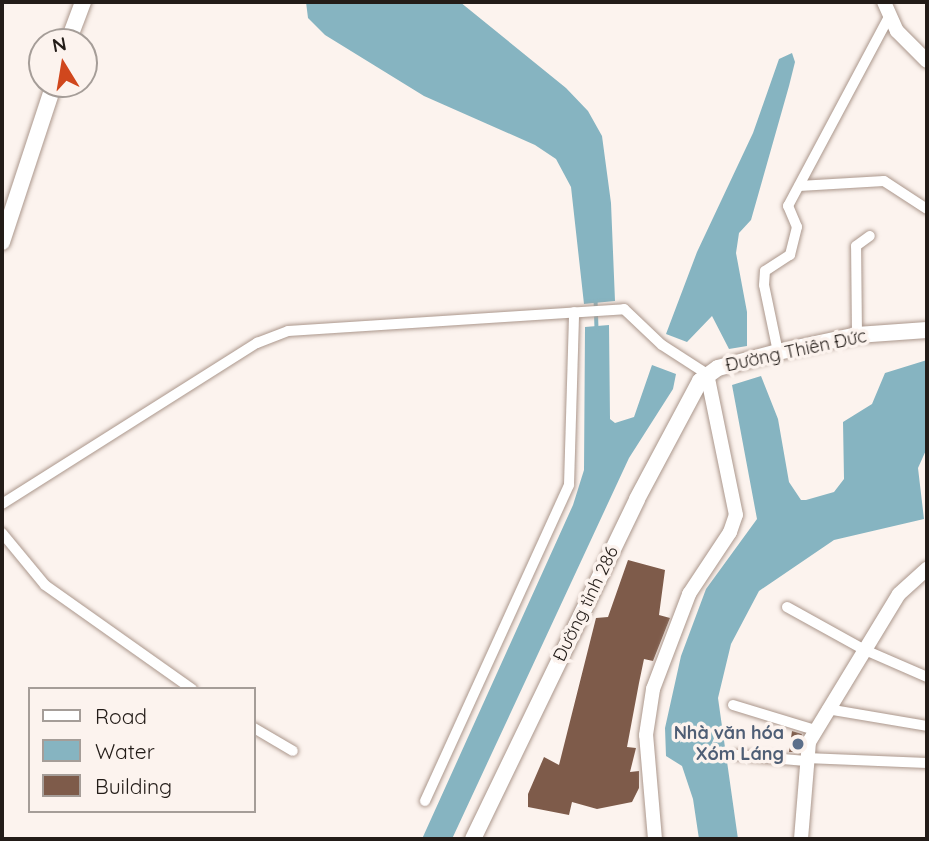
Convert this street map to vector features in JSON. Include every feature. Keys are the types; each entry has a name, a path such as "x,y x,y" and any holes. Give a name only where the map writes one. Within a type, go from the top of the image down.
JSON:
{"main road":[{"path":"73,28 83,2"},
{"path":"2,242 49,98"},
{"name":"Đường Thiên Đức","path":"707,374 778,352 857,335 927,330"},
{"name":"Đường tỉnh 286","path":"473,839 636,499 707,374"}],"street":[{"path":"884,2 897,32 927,61"},
{"path":"778,352 763,278 770,266 790,255 797,227 788,206 889,17"},
{"path":"799,186 884,181 927,209"},
{"path":"857,335 856,247 870,236"},
{"path":"2,504 257,343 288,331 621,308 662,345 707,374 736,514 730,532 690,594 653,689 646,735 655,839"},
{"path":"425,801 569,485 579,311"},
{"path":"2,533 45,585 188,687"},
{"path":"801,839 806,760 815,730 899,594 927,569"},
{"path":"787,607 865,650 927,677"},
{"path":"733,705 815,730"},
{"path":"827,709 927,726"},
{"path":"256,729 293,751"},
{"path":"736,755 927,763"}],"water":[{"path":"306,2 460,2 566,88 588,111 602,136 611,203 615,301 584,304 571,187 556,159 535,145 424,96 325,35 308,18"},
{"path":"792,53 795,62 751,220 739,233 736,253 747,312 747,346 729,349 712,316 687,342 666,334 697,252 753,133 779,59"},
{"path":"609,325 610,419 615,423 634,417 652,365 676,374 673,389 629,458 452,839 422,839 573,505 584,470 585,327"},
{"path":"927,360 927,448 918,468 924,519 834,540 759,591 731,644 718,698 738,839 699,839 693,799 682,766 666,756 665,728 681,656 706,589 757,519 732,385 761,376 778,419 789,482 801,500 806,500 834,492 844,479 843,422 872,404 885,373"}],"building":[{"path":"628,560 665,570 659,615 670,618 653,661 644,659 627,747 636,748 630,772 639,771 639,788 632,802 597,809 572,802 569,815 528,807 528,794 544,757 559,765 596,618 608,617"},
{"path":"792,731 802,734 798,752 789,752"}],"waterway":[{"path":"596,300 597,331"}],"place":[{"name":"Nhà văn hóa Xóm Láng","path":"798,744"}]}
